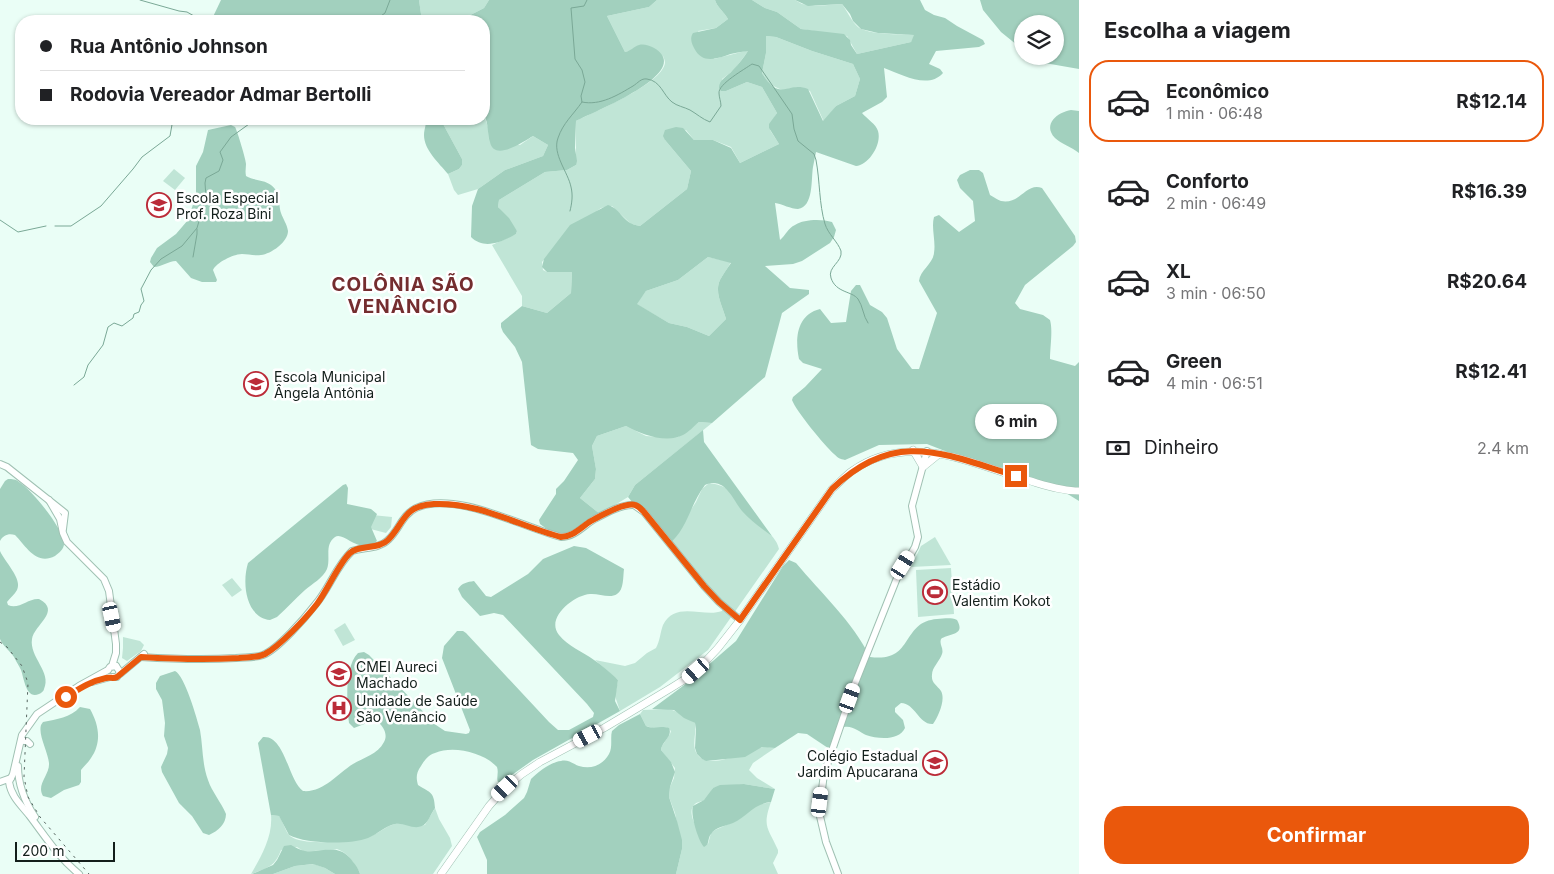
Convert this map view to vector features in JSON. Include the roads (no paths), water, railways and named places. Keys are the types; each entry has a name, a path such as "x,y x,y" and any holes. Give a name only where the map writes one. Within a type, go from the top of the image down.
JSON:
{"highway":[{"path":"909,451 923,467 939,454"},
{"path":"441,874 478,820 505,788 540,762 604,728 687,678 718,648 740,620 832,489 851,471 864,463 890,453 927,451 1052,487 1079,492"}],"main road":[{"path":"838,874 826,842 819,812 824,774 854,686 894,586 918,537 912,506 927,451"},
{"path":"0,460 7,468"},
{"path":"0,464 49,500 61,515 63,533 70,547 104,579 109,591 116,644 116,678 110,677 96,680 80,688 45,712 22,735 14,771 5,781"},
{"path":"57,853 55,847 32,814 19,780 19,758 27,743 27,730 37,714 50,704 115,669 128,666 143,655 164,658 224,659 264,654 274,648 300,623 316,604 348,555 352,552 382,544 388,540 408,513 418,507 431,504 471,507 561,537 572,534 602,516 626,505 638,506 719,602 740,620"},
{"path":"110,677 115,669"},
{"path":"5,781 15,778 19,780"},
{"path":"5,781 16,800 57,853 79,874"},
{"path":"16,800 21,800 24,797"}],"waterway":[{"path":"140,0 192,15"},
{"path":"382,15 385,13 390,0"},
{"path":"570,211 572,190 559,157 557,144 558,138 568,119 582,102 581,96 585,82 582,70 575,59 571,8 584,6 587,0"},
{"path":"582,102 589,103 609,99 641,80 647,79 656,82 674,103 710,122 721,106 719,93 723,85 752,64 759,66 792,114 798,141 814,154 825,224 841,251 840,258 830,274 833,283 858,299 868,323"},
{"path":"55,226 71,226 101,206 142,157 170,136 172,125"},
{"path":"74,385 84,377 88,365 103,345 108,327 114,323 122,326 133,318 134,314 139,312 144,301 141,289 151,270 161,259 182,246 197,228 206,197 206,178 219,171 223,160 220,152 231,137 248,125"},
{"path":"0,220 18,232 46,226"},
{"path":"193,257 197,229"}],"railway":[{"path":"0,642 7,647 22,666 28,683 24,777 28,797 40,817 89,874"}],"place":[{"name":"Escola Especial Prof. Roza Bini","path":"159,205"},
{"name":"Escola Municipal Ângela Antônia","path":"256,384"},
{"name":"Estádio Valentim Kokot","path":"935,592"},
{"name":"CMEI Aureci Machado","path":"339,674"},
{"name":"Unidade de Saúde São Venâncio","path":"339,708"},
{"name":"Colégio Estadual Jardim Apucarana","path":"935,763"}],"district":[{"name":"COLÔNIA SÃO VENÂNCIO","path":"403,295"}]}
